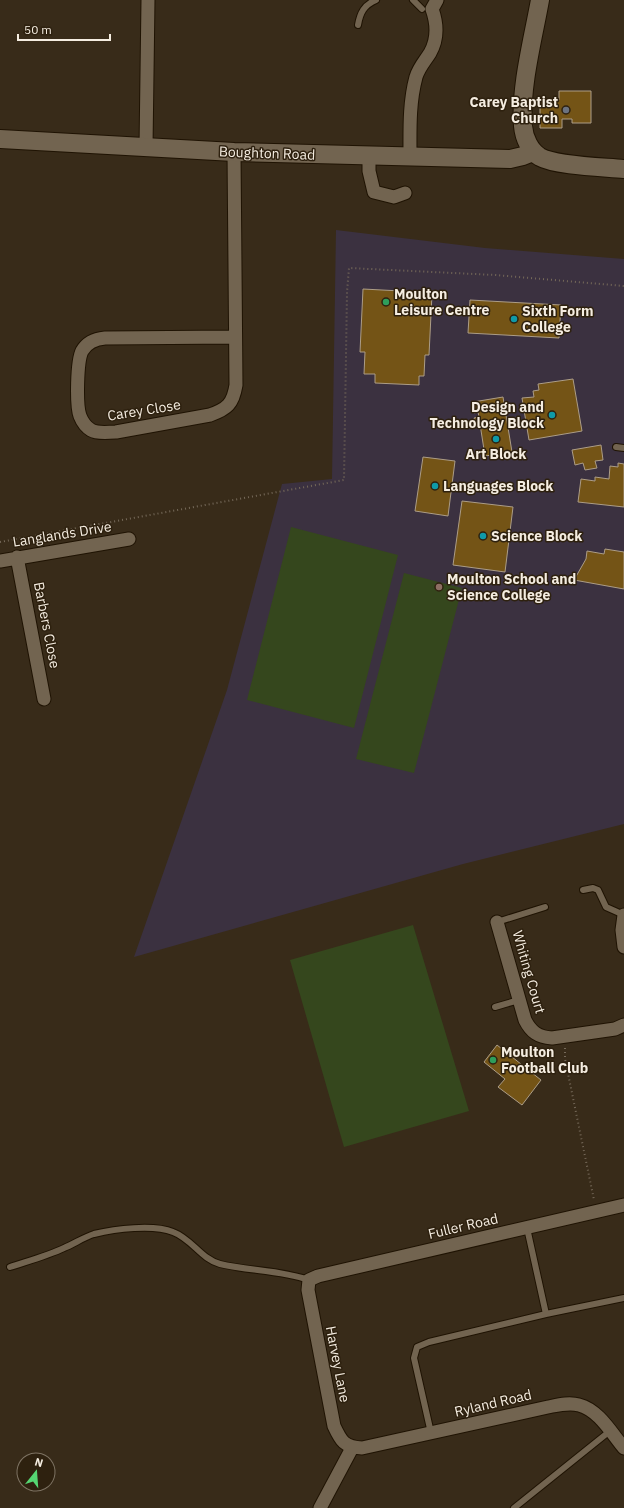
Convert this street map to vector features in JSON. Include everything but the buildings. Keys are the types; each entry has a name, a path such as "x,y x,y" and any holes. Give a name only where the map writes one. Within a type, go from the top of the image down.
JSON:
{"street":[{"path":"146,148 148,0"},
{"path":"540,0 527,71 524,103 523,128 527,141 533,152 548,160 624,168"},
{"path":"410,156 410,111 416,76 422,62 430,53 436,35 435,17 426,4"},
{"name":"Boughton Road","path":"0,139 146,148 369,156 510,158 523,156 533,152"},
{"name":"Carey Close","path":"234,152 236,385 232,402 220,411 186,419 102,433 92,431 84,424 80,416 78,406 79,363 86,345 94,340 105,338 235,337"},
{"path":"369,156 369,171 374,192 394,197 405,193"},
{"name":"Langlands Drive","path":"0,561 129,539"},
{"name":"Barbers Close","path":"18,557 44,699"},
{"path":"624,915 622,930 624,947"},
{"name":"Whiting Court","path":"497,922 525,1020 536,1034 545,1038 566,1036 615,1029 624,1025"},
{"name":"Fuller Road","path":"309,1280 318,1276 624,1205"},
{"name":"Harvey Lane","path":"309,1280 308,1290 334,1426 342,1442 352,1448"},
{"name":"Ryland Road","path":"352,1448 362,1448 548,1407 568,1404 580,1405 596,1415 624,1448"},
{"path":"320,1508 352,1448"}],"lane":[{"path":"358,25 362,11 367,5 376,0"},
{"path":"616,447 624,448"},
{"path":"583,890 593,888 598,890 606,907 624,915"},
{"path":"497,922 545,906"},
{"path":"495,1007 519,1000"},
{"path":"10,1267 61,1250 93,1235 132,1229 154,1228 172,1231 184,1237 204,1255 218,1263 294,1275 309,1280"},
{"path":"527,1228 546,1314"},
{"path":"431,1433 414,1358 417,1348 429,1342 546,1314 624,1298"},
{"path":"514,1508 610,1431"}],"path":[{"path":"0,542 344,480 347,299 349,268 495,275 624,286"},
{"path":"566,1036 565,1059 596,1211"}],"shaded area":[{"name":"Moulton School and Science College","path":"336,230 485,248 624,259 624,824 463,864 134,957 227,690 282,484 332,479"}],"green space":[{"path":"291,527 398,555 354,728 247,700"},
{"path":"404,573 462,588 414,773 356,759"},
{"path":"413,925 469,1111 344,1147 290,960"}],"place":[{"name":"Carey Baptist Church","path":"566,110"},
{"name":"Moulton Leisure Centre","path":"386,302"},
{"name":"Sixth Form College","path":"514,319"},
{"name":"Design and Technology Block","path":"552,415"},
{"name":"Art Block","path":"496,439"},
{"name":"Languages Block","path":"435,486"},
{"name":"Science Block","path":"483,536"},
{"name":"Moulton School and Science College","path":"439,587"},
{"name":"Moulton Football Club","path":"493,1060"}]}
